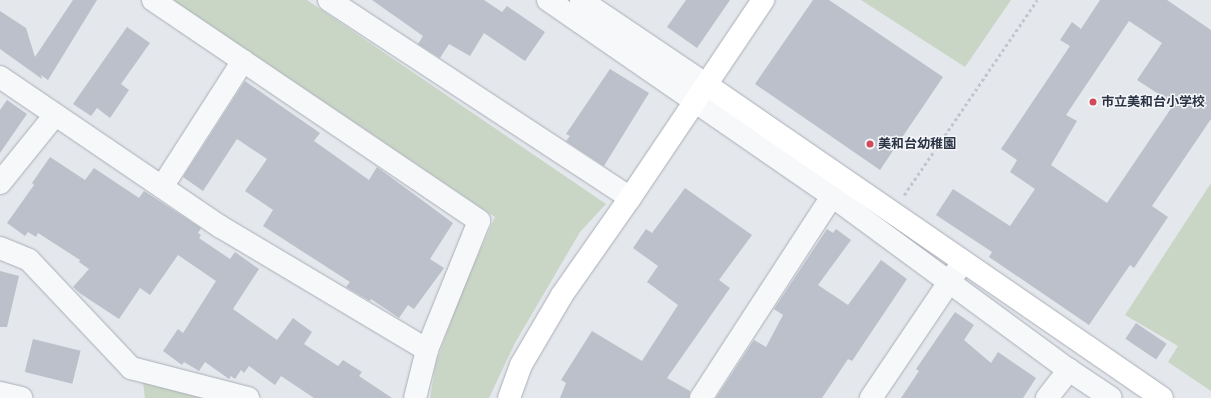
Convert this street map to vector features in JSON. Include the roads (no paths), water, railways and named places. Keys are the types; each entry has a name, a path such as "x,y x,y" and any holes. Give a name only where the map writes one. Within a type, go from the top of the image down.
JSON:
{"street":[{"path":"153,0 479,221 427,350 415,398"},
{"path":"329,0 630,198"},
{"path":"548,0 892,212 1162,398"},
{"path":"581,0 603,6 701,93 832,196 950,281 1068,370 1111,398"},
{"path":"509,398 521,365 562,295 630,198 763,0"},
{"path":"162,187 242,61"},
{"path":"0,78 221,227 427,350"},
{"path":"0,183 55,115"},
{"path":"701,398 832,196"},
{"path":"0,248 29,260 131,368 248,398"},
{"path":"871,398 963,261"},
{"path":"1047,398 1068,370"},
{"path":"0,393 21,398"}],"place":[{"name":"市立美和台小学校","path":"1093,102"},
{"name":"美和台幼稚園","path":"870,144"}]}
